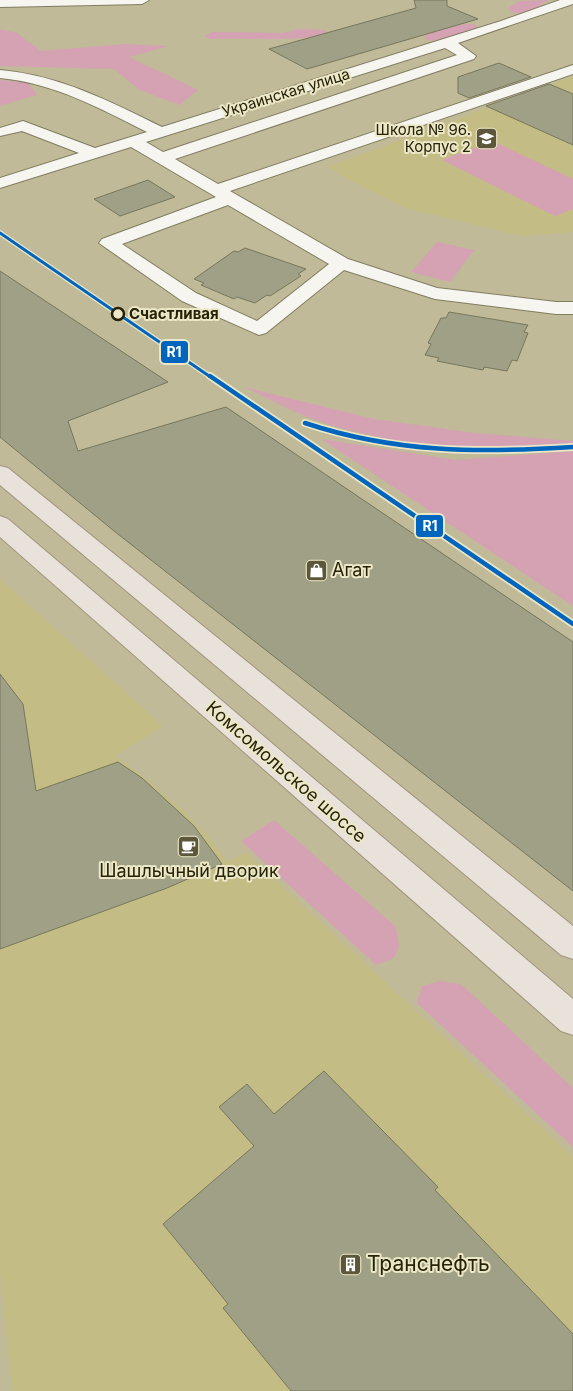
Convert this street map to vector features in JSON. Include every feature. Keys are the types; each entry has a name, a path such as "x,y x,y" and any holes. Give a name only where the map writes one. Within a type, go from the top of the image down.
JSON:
{"main road":[{"path":"0,473 573,945"},
{"name":"Комсомольское шоссе","path":"0,524 573,1020"}],"street":[{"path":"0,3 142,0"},
{"name":"Украинская улица","path":"0,183 446,42 572,0"},
{"path":"161,158 469,56 446,42"},
{"path":"341,263 259,329 189,297 108,243 223,194 573,69"},
{"path":"0,74 18,74 53,82 160,132"},
{"path":"2,132 23,126 94,153"},
{"path":"132,141 341,263 435,293 556,308 573,308"}],"shaded area":[{"path":"550,0 541,4 543,8 529,14 512,13 508,8 519,1"},
{"path":"464,24 476,24 477,30 439,42 425,39 426,33"},
{"path":"0,29 17,33 41,51 125,44 169,46 129,57 198,90 179,105 138,89 114,69 0,66"},
{"path":"299,29 324,30 331,35 271,39 211,39 204,36 212,32 283,33"},
{"name":"Школа № 96. Корпус 2","path":"573,76 573,232 522,236 409,209 368,190 327,167"},
{"path":"0,80 28,83 37,95 0,106"},
{"path":"493,141 573,179 573,209 555,216 442,160"},
{"path":"437,242 474,250 450,282 411,272"},
{"path":"244,387 374,419 475,433 573,441 573,444 477,447 415,443 384,438 311,419"},
{"path":"321,439 456,460 573,451 573,606"},
{"path":"0,579 163,726 115,756 150,782 185,813 207,835 227,862 245,852 573,1157 573,1391 12,1391 0,1272"},
{"path":"274,820 396,927 399,946 394,958 376,965 241,841"},
{"path":"439,981 461,984 573,1088 573,1147 417,1003 422,986"}],"building":[{"path":"414,0 447,0 447,6 478,19 307,69 269,49 416,8"},
{"path":"499,63 531,77 469,98 458,93 458,77"},
{"path":"549,84 573,94 573,145 486,106"},
{"path":"148,180 175,197 120,216 94,199"},
{"path":"245,248 306,269 298,274 301,276 270,296 267,295 255,303 237,297 234,299 201,285 204,283 194,279 234,251 238,252"},
{"name":"Агат","path":"0,271 168,382 68,421 78,451 226,407 573,642 573,891 114,531 0,437"},
{"path":"449,312 528,325 524,332 528,333 517,361 512,360 507,371 484,367 483,370 437,361 439,358 425,355 431,344 428,343 441,318 446,318"},
{"path":"0,674 23,704 36,791 118,762 142,778 194,826 222,864 167,888 0,949"},
{"name":"Транснефть","path":"324,1071 438,1187 435,1190 573,1334 573,1391 291,1391 223,1308 228,1304 163,1224 254,1146 219,1107 247,1084 274,1114"}],"railway":[{"path":"0,233 115,310"}],"transit line":[{"name":"R1","path":"0,233 573,624"},
{"name":"R1","path":"305,423 337,434 403,447 471,451 573,447"}],"place":[{"name":"Школа № 96. Корпус 2","path":"487,139"},
{"name":"Счастливая","path":"118,314"},
{"name":"Агат","path":"316,570"},
{"name":"Шашлычный дворик","path":"189,846"},
{"name":"Транснефть","path":"351,1264"}]}
